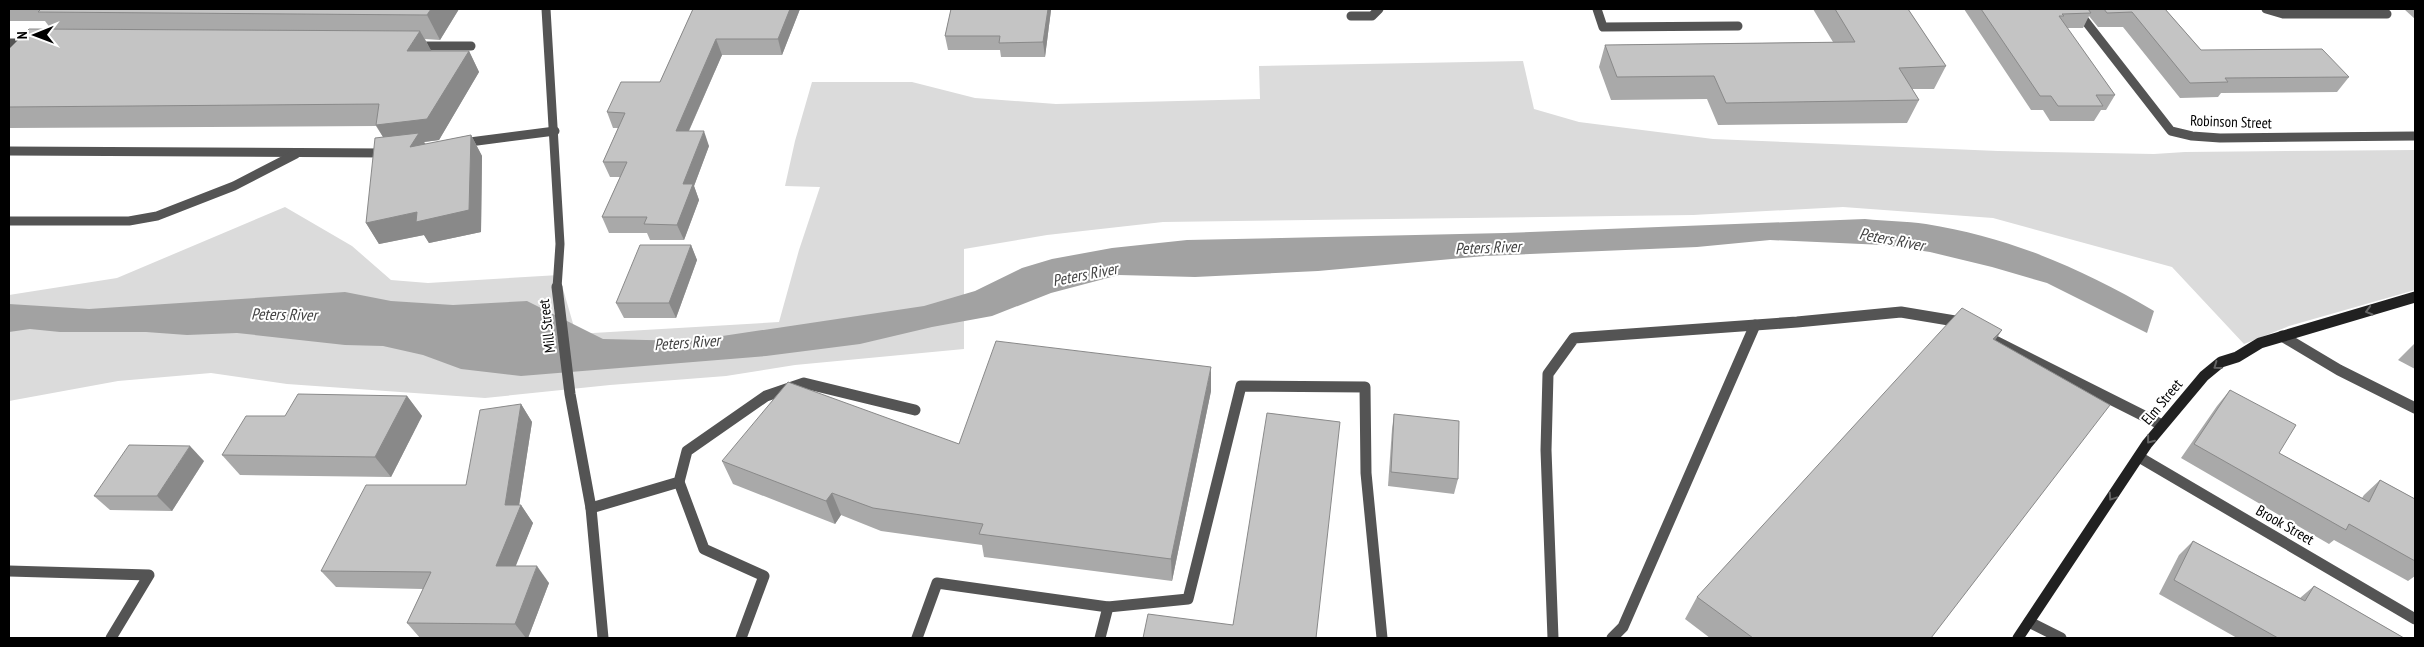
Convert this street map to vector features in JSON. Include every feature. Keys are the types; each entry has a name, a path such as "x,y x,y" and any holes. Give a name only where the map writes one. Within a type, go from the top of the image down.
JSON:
{"street":[{"name":"Mill Street","path":"546,9 548,74 555,131 560,244 558,288 570,394 591,508 602,638"},
{"path":"1351,16 1372,16 1379,9"},
{"path":"1597,9 1603,26 1738,26"},
{"name":"Robinson Street","path":"2076,9 2171,130 2192,136 2220,138 2415,136"},
{"path":"2266,9 2283,14 2387,14"},
{"path":"9,52 13,43 28,43"},
{"path":"412,46 470,46"},
{"path":"449,145 555,131"},
{"path":"9,151 373,155 392,152"},
{"path":"9,221 129,221 157,216 234,186 297,153"},
{"name":"Elm Street","path":"2018,638 2139,457 2162,425 2204,376 2221,362 2237,357 2260,343 2415,297"},
{"path":"1554,638 1546,450 1548,374 1574,338 1901,312 1955,321 2162,425"},
{"path":"1612,638 1623,627 1755,325"},
{"path":"2282,336 2339,370 2415,408"},
{"path":"741,638 764,576 704,549 678,482 687,451 766,396 804,383 915,410"},
{"path":"918,638 937,583 1108,607 1188,599 1241,386 1365,387 1366,473 1382,638"},
{"name":"Brook Street","path":"2139,457 2415,619"},
{"path":"591,508 678,482"},
{"path":"9,570 149,575 111,638"},
{"path":"1100,638 1108,607"},
{"path":"2029,622 2061,638"}],"shaded area":[{"path":"1523,61 1534,109 1579,122 1713,139 1998,151 2154,154 2185,152 2415,150 2415,290 2289,326 2244,344 2172,267 1993,218 1843,207 1693,215 1163,222 1047,235 964,249 964,349 795,365 726,376 610,385 485,398 287,384 211,373 118,381 9,401 9,295 117,278 285,207 352,246 391,280 428,283 559,275 576,334 779,322 799,250 820,187 785,186 795,141 812,82 912,82 975,98 1056,104 1260,99 1259,66"}],"water":[{"name":"Peters River","path":"1865,219 1918,223 1987,237 2073,268 2154,311 2147,333 2047,283 1992,267 1930,252 1884,245 1770,240 1697,247 1485,256 1318,271 1195,277 1119,275 1051,293 992,316 932,327 860,344 766,356 521,376 461,369 423,355 383,346 345,345 237,333 187,335 146,332 60,332 30,329 9,332 9,304 89,309 345,292 391,301 453,305 527,301 603,339 689,341 924,306 975,291 1022,268 1052,259 1112,248 1187,240 1505,233"}],"building":[{"path":"41,9 431,9 427,15 38,12"},
{"path":"693,9 790,9 778,39 716,39 676,131 704,131 683,184 693,184 677,225 644,224 647,217 602,217 627,162 603,162 625,113 607,112 621,82 660,82"},
{"path":"951,9 1048,9 1043,42 999,43 1000,36 945,36"},
{"path":"1835,9 1908,9 1946,66 1899,68 1919,100 1726,103 1714,76 1617,77 1605,45 1855,42"},
{"path":"1981,9 2088,9 2091,13 2062,14 2064,16 2059,16 2115,95 2096,95 2103,106 2058,106 2051,96 2040,96"},
{"path":"2104,9 2165,9 2201,50 2322,49 2349,77 2225,78 2228,82 2190,83 2132,12 2107,13"},
{"path":"29,29 420,31 407,51 469,51 427,119 376,125 379,104 9,107 9,49"},
{"path":"419,133 410,147 471,135 469,210 416,222 417,212 366,223 375,138"},
{"path":"640,245 691,245 669,303 616,303"},
{"path":"1962,308 2002,330 1993,339 2110,405 1931,638 1753,638 1697,597"},
{"path":"996,341 1211,367 1171,559 979,534 983,524 873,508 832,493 826,501 722,461 788,382 959,444"},
{"path":"2230,390 2296,425 2279,453 2369,502 2380,480 2415,499 2415,561 2349,524 2346,530 2194,444"},
{"path":"298,394 407,396 375,457 222,455 246,416 285,416"},
{"path":"521,404 505,505 521,505 496,566 537,566 515,624 407,623 431,572 321,571 366,485 466,485 480,410"},
{"path":"1267,413 1340,422 1316,638 1143,638 1148,614 1233,625"},
{"path":"1394,414 1459,421 1458,479 1391,472"},
{"path":"129,445 190,446 157,496 94,496"},
{"path":"2193,541 2305,601 2314,586 2404,638 2278,638 2174,580"}]}
